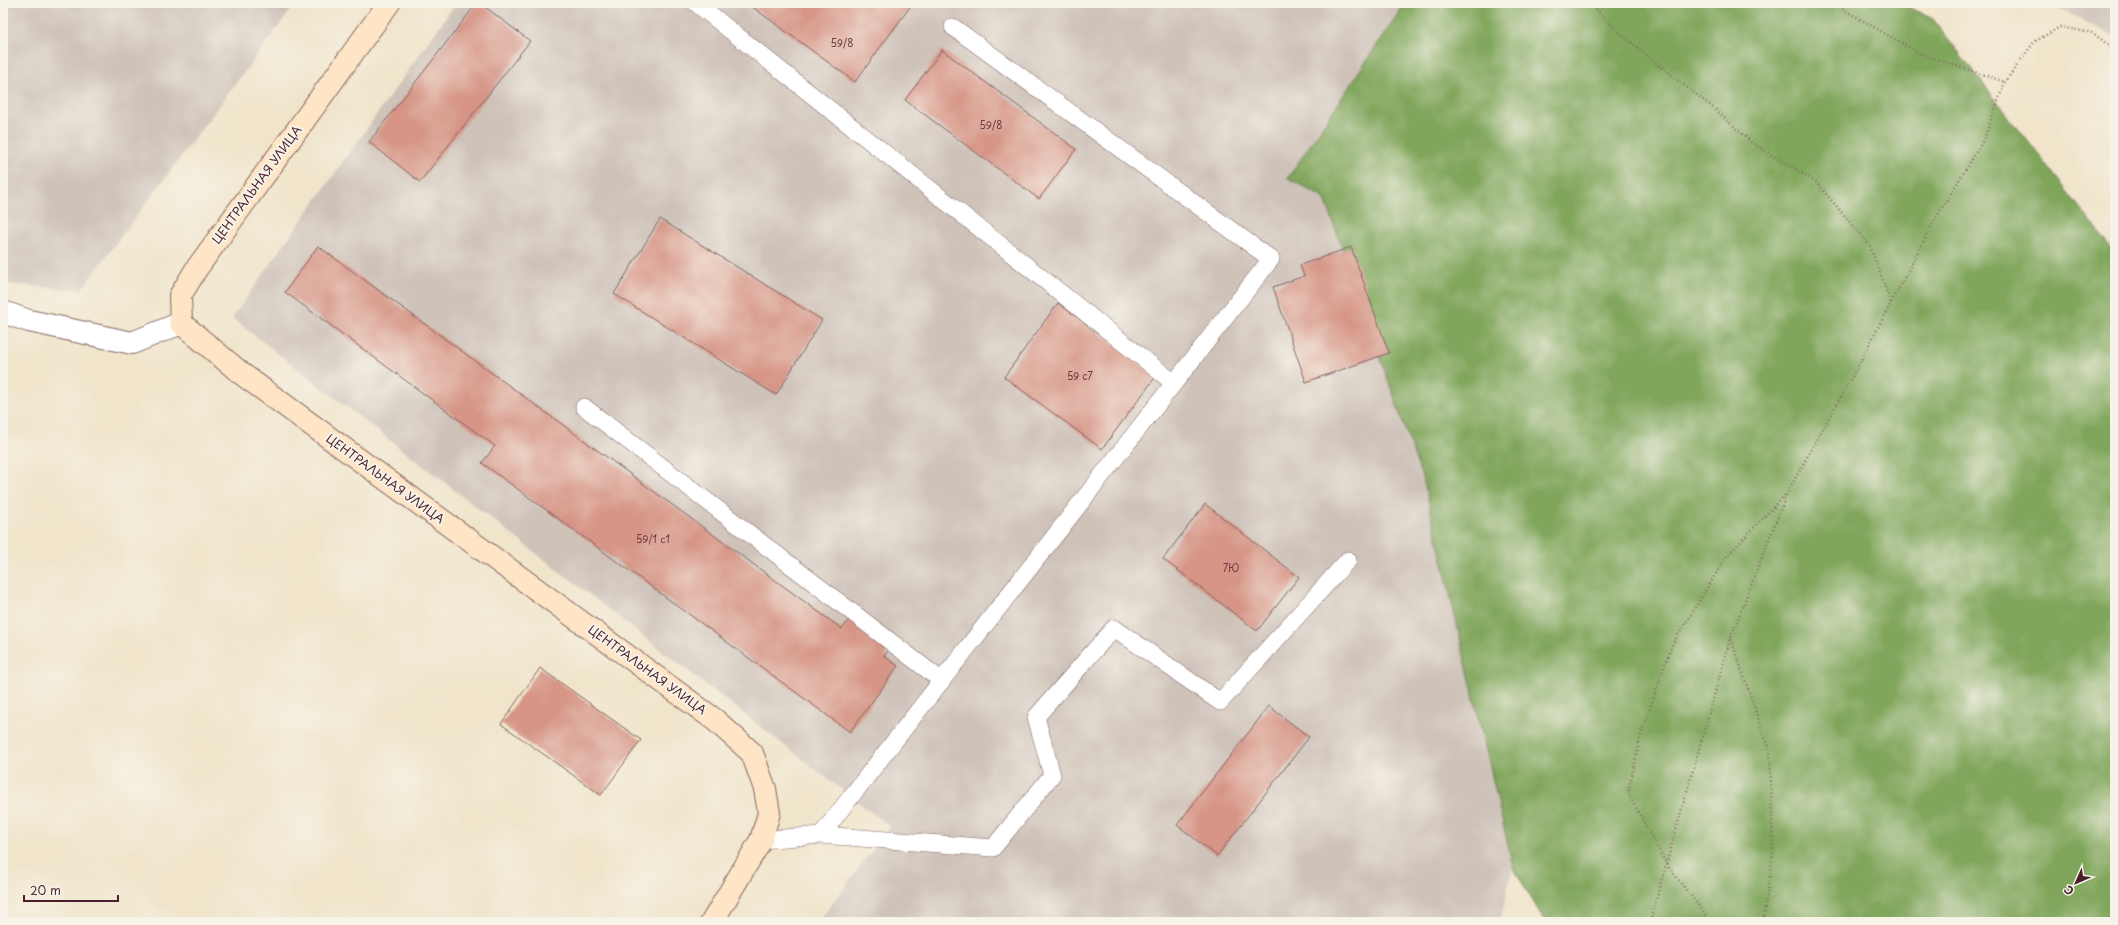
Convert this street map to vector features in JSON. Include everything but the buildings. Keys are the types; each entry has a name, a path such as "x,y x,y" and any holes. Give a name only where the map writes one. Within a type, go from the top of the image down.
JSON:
{"main road":[{"name":"ЦЕНТРАЛЬНАЯ УЛИЦА","path":"389,3 197,268 180,296 181,323 242,374 715,720 752,753 765,789 769,813 761,840 712,922"}],"street":[{"path":"3,312 29,321 132,343 181,323"}],"lane":[{"path":"696,3 1174,383"},
{"path":"821,835 1270,259 953,27"},
{"path":"584,407 942,681"},
{"path":"761,840 821,835 994,848 1052,775 1036,717 1114,628 1220,702 1348,560"}],"path":[{"path":"1591,3 1606,20 1647,56 1716,110 1751,142 1816,182 1870,246 1891,304"},
{"path":"1832,3 1918,53 2005,82"},
{"path":"1650,922 1730,639 1787,493 1891,304 1936,218 1984,139 2005,82 2034,42 2060,28 2093,33 2115,50"},
{"path":"1711,922 1667,865 1628,793 1640,734 1672,645 1727,556 1787,493"},
{"path":"1730,639 1770,753 1773,853 1763,922"}],"shaded area":[{"path":"3,3 296,3 81,290 3,284"},
{"path":"456,3 1405,3 1288,178 1325,199 1425,486 1513,867 1500,922 818,922 890,827 232,318"},
{"path":"2048,3 2115,3 2115,37"}],"green space":[{"path":"1405,3 1900,3 1933,19 2115,253 2115,922 1545,922 1513,867 1425,486 1325,199 1288,178"}]}
